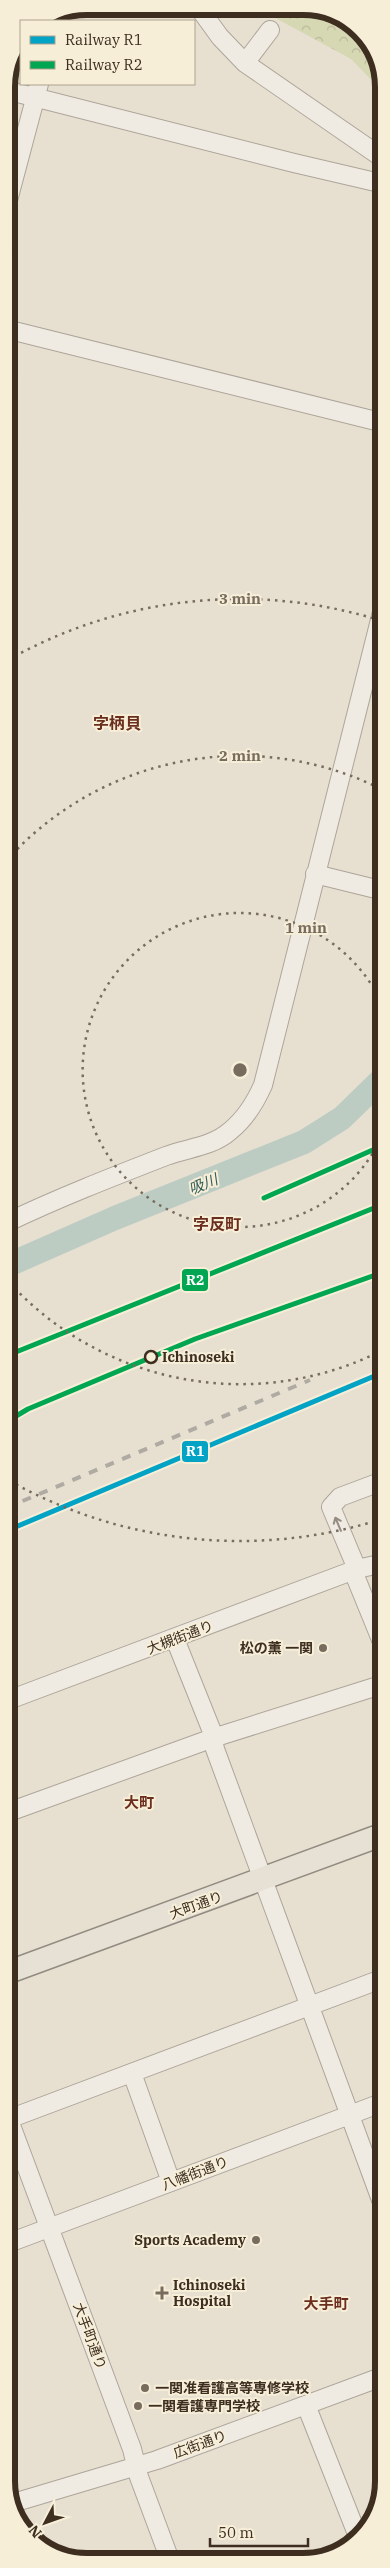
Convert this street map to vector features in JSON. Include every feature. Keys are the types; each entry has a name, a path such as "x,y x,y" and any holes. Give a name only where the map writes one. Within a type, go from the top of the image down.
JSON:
{"main road":[{"name":"大町通り","path":"15,1970 262,1881 375,1837"}],"street":[{"path":"204,15 220,37 245,63 375,153"},
{"path":"245,63 270,30"},
{"path":"15,90 37,91 294,163 375,182"},
{"path":"15,174 37,91"},
{"path":"15,332 375,421"},
{"path":"15,1219 169,1155 207,1144 229,1132 248,1113 263,1085 375,640"},
{"path":"316,874 375,889"},
{"path":"375,1484 340,1497 330,1507 375,1624"},
{"name":"大槻街通り","path":"15,1698 355,1570 375,1565"},
{"path":"175,1638 213,1738 215,1749 262,1881 375,2184"},
{"path":"15,1810 213,1738 375,1687"},
{"path":"15,2114 132,2073 375,1981"},
{"path":"132,2073 171,2182"},
{"name":"八幡街通り","path":"15,2241 375,2105"},
{"name":"大手町通り","path":"15,2137 50,2227 168,2553"},
{"name":"広街通り","path":"18,2502 137,2466 375,2379"},
{"path":"306,2405 355,2530"}],"green space":[{"path":"270,15 322,17 343,27 363,47 370,59 375,84 351,59"}],"waterway":[{"name":"吸川","path":"15,1262 115,1218 304,1142 342,1118 375,1086"}],"railway":[{"path":"264,1198 375,1149"},
{"path":"15,1352 375,1208"},
{"path":"15,1417 28,1409 195,1339 375,1275"},
{"path":"15,1504 310,1380"}],"rail line":[{"name":"R2","path":"264,1198 375,1149"},
{"name":"R2","path":"15,1352 375,1208"},
{"name":"R2","path":"15,1417 28,1409 195,1339 375,1275"},
{"name":"R1","path":"15,1527 375,1376"}],"place":[{"name":"Ichinoseki","path":"151,1357"},
{"name":"松の薫 一関","path":"323,1648"},
{"name":"Sports Academy","path":"256,2240"},
{"name":"Ichinoseki Hospital","path":"162,2293"},
{"name":"一関准看護高等専修学校","path":"145,2388"},
{"name":"一関看護専門学校","path":"138,2406"}],"district":[{"name":"字柄貝","path":"117,723"},
{"name":"字反町","path":"217,1224"},
{"name":"大町","path":"139,1802"},
{"name":"大手町","path":"326,2303"}]}
